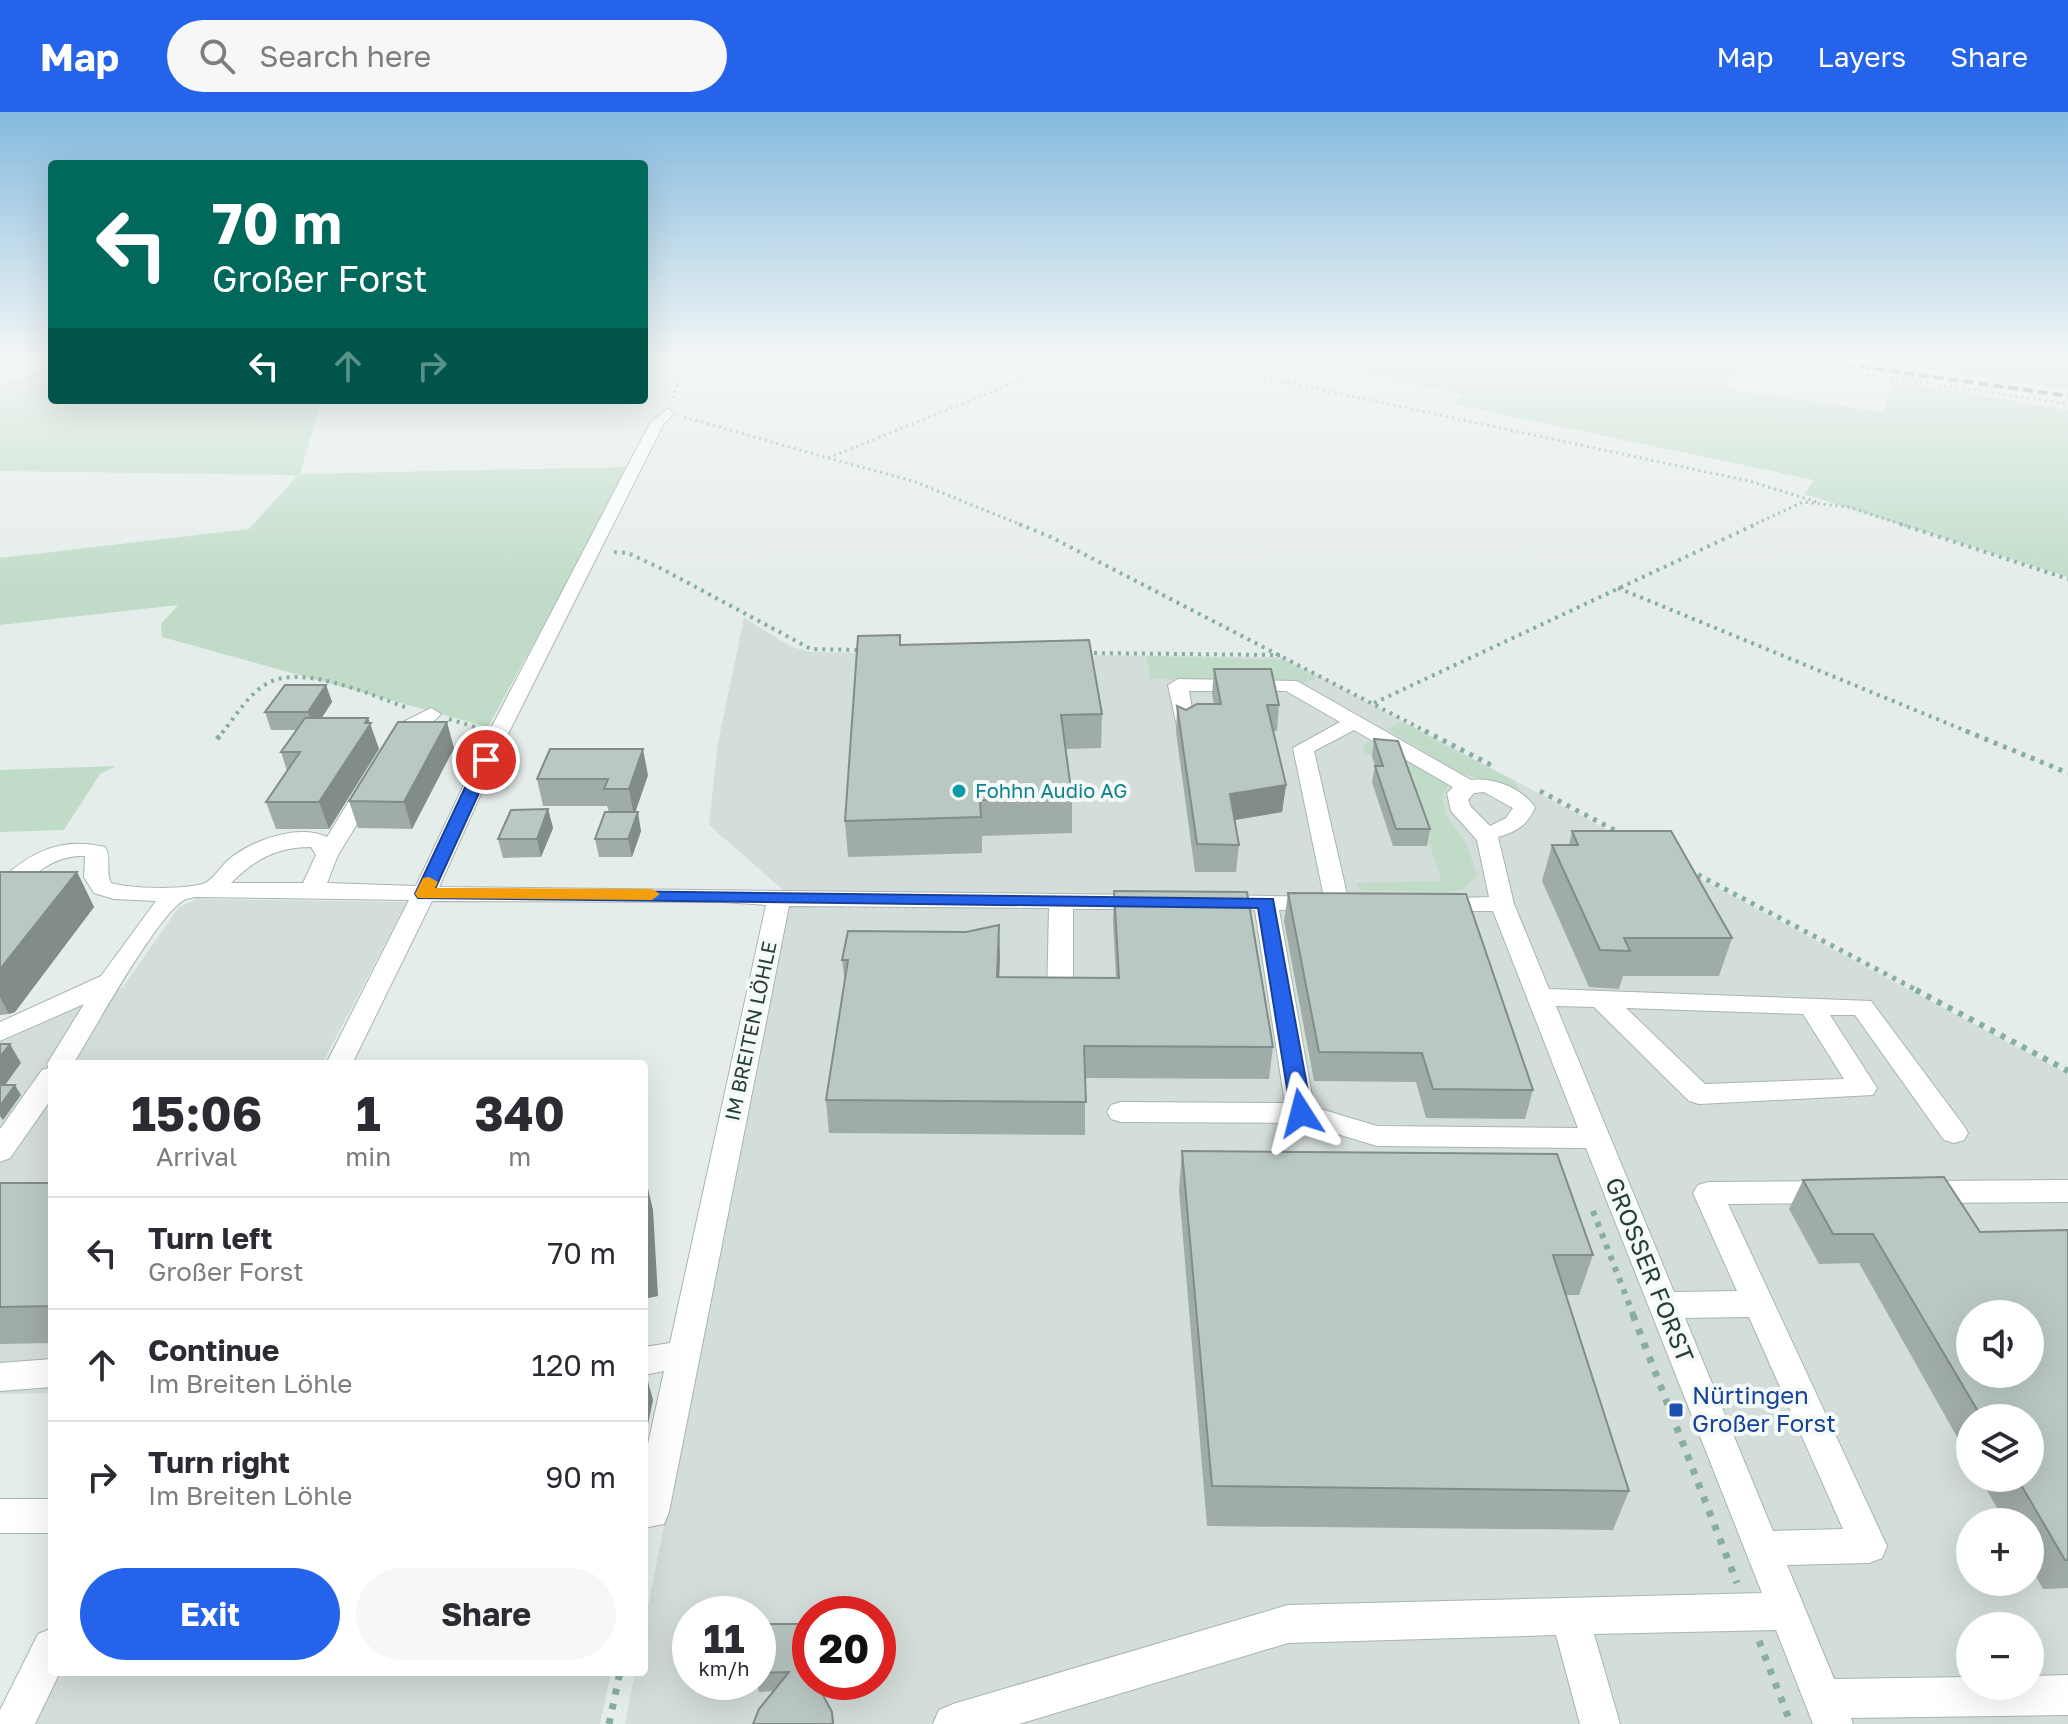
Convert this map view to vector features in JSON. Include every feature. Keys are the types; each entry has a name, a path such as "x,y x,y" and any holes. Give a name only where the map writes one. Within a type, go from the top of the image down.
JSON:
{"street":[{"path":"341,1060 424,894 498,734 651,435"},
{"path":"1185,727 1178,685 1290,685 1466,786 1497,789 1514,797 1524,807 1522,817 1507,828 1485,834"},
{"path":"312,890 327,855 404,729 431,714"},
{"path":"1337,903 1303,748 1355,722"},
{"name":"GROSSER FORST","path":"1466,786 1458,793 1456,801 1485,834 1502,904 1828,1712"},
{"path":"213,889 236,863 274,842 318,840 327,855"},
{"path":"1,894 26,867 61,850 84,847 97,852 96,877 102,888 114,892 176,895 213,889 386,890 424,894 723,895 779,899 1368,903"},
{"path":"0,865 26,867"},
{"path":"62,1060 110,982 161,909 176,895"},
{"name":"IM BREITEN LÖHLE","path":"648,1512 779,899"},
{"path":"1060,999 1061,901"},
{"path":"1266,903 1301,1113"},
{"path":"1414,904 1502,904"},
{"path":"0,1032 110,982"},
{"path":"1540,997 1862,1007 1954,1133"},
{"path":"1601,999 1699,1094 1863,1088 1811,1005"},
{"path":"0,1151 48,1083"},
{"path":"1121,1112 1301,1113 1377,1136 1596,1138"},
{"path":"1896,1192 2068,1191"},
{"path":"1762,1548 1869,1546 1708,1193 1849,1192"},
{"path":"1663,1305 1758,1304"},
{"path":"648,1360 684,1354"},
{"path":"0,1377 48,1373"},
{"path":"0,1516 48,1516"},
{"path":"953,1724 1288,1624 1788,1611"},
{"path":"1570,1617 1600,1724"},
{"path":"14,1724 48,1655"},
{"path":"1828,1712 2068,1695"}],"path":[{"path":"747,435 913,481 993,511 1112,566 1505,772"},
{"path":"828,458 884,435"},
{"path":"1533,435 1733,478 1809,496 1818,502"},
{"path":"1373,703 1803,502 1848,507 2068,579"},
{"path":"591,551 628,553 811,649 874,650"},
{"path":"1618,588 2068,773"},
{"path":"1077,652 1281,655"},
{"path":"217,739 267,682 290,676 309,678 498,734"},
{"path":"1531,786 1621,834"},
{"path":"1687,868 2068,1071"},
{"path":"1588,1197 1791,1724"},
{"path":"609,1724 619,1676"}],"shaded area":[{"path":"744,618 792,647 810,652 1282,657 2068,1074 2068,1724 625,1724 634,1676 648,1676 648,1607 783,920 783,890 709,825 718,743"},
{"path":"197,899 407,902 324,1060 48,1060 48,1393 0,1394 0,1043 123,987 179,907"},
{"path":"58,1676 610,1676 600,1724 35,1724"}],"green space":[{"path":"0,435 311,435 300,474 630,467 488,727 162,637 161,624 178,605 0,625 0,558 249,529 298,475 0,471"},
{"path":"1601,435 2068,435 2068,577 1804,494 1814,480"},
{"path":"1147,656 1284,660 1317,678 1303,683 1296,680 1150,679"},
{"path":"1401,722 1514,781 1520,790 1460,773 1387,729"},
{"path":"1368,742 1377,742 1450,783 1442,797 1446,815 1466,843 1477,876 1463,889 1450,892 1360,890 1356,883 1442,881 1398,754 1366,754 1363,746"},
{"path":"116,766 100,774 64,830 0,832 0,770"}],"building":[{"name":"Fohhn Audio AG","path":"900,635 900,645 1089,640 1102,714 1061,715 1072,797 980,800 981,817 845,821 858,636"},
{"path":"1214,669 1271,669 1279,705 1267,705 1286,785 1230,794 1239,845 1197,844 1177,706 1186,710 1197,704 1221,704"},
{"path":"285,685 326,685 308,712 265,712"},
{"path":"305,718 368,718 365,723 371,723 319,802 266,802 300,752 281,752"},
{"path":"398,722 447,722 404,802 349,801"},
{"path":"1374,739 1398,741 1430,829 1396,829 1375,766 1383,766"},
{"path":"550,749 643,749 629,789 604,789 608,779 537,779"},
{"path":"548,809 537,839 498,839 511,810"},
{"path":"605,812 638,812 628,839 595,839"},
{"path":"1572,831 1671,831 1732,938 1624,938 1630,951 1600,950 1552,845 1578,845"},
{"path":"0,872 77,872 0,969"},
{"path":"1114,891 1247,892 1273,1047 1084,1046 1086,1102 826,1100 848,960 842,960 848,931 966,932 999,925 997,977 1119,978"},
{"path":"1288,893 1466,894 1533,1090 1433,1089 1422,1053 1319,1052"},
{"path":"0,1044 10,1044 0,1057"},
{"path":"0,1085 15,1085 0,1106"},
{"path":"1182,1151 1557,1154 1593,1255 1553,1255 1629,1491 1212,1486"},
{"path":"1944,1177 1980,1232 2068,1230 2068,1560 2065,1560 2044,1524 2044,1508 2035,1508 2025,1492 2044,1492 2044,1404 1974,1404 1964,1388 2044,1388 2044,1300 1956,1300 1956,1374 1873,1234 1833,1234 1803,1180"},
{"path":"0,1183 48,1183 48,1306 0,1307"},
{"path":"776,1624 792,1624 792,1700 826,1700 832,1712 833,1724 753,1724 766,1700 776,1700 776,1688 789,1672 776,1672"}],"slow traffic":[{"path":"429,882 424,894 652,894"}],"place":[{"name":"Fohhn Audio AG","path":"959,791"},
{"name":"Nürtingen Großer Forst","path":"1676,1410"}],"route":[{"path":"486,760 424,894 1266,903 1301,1113"}]}
